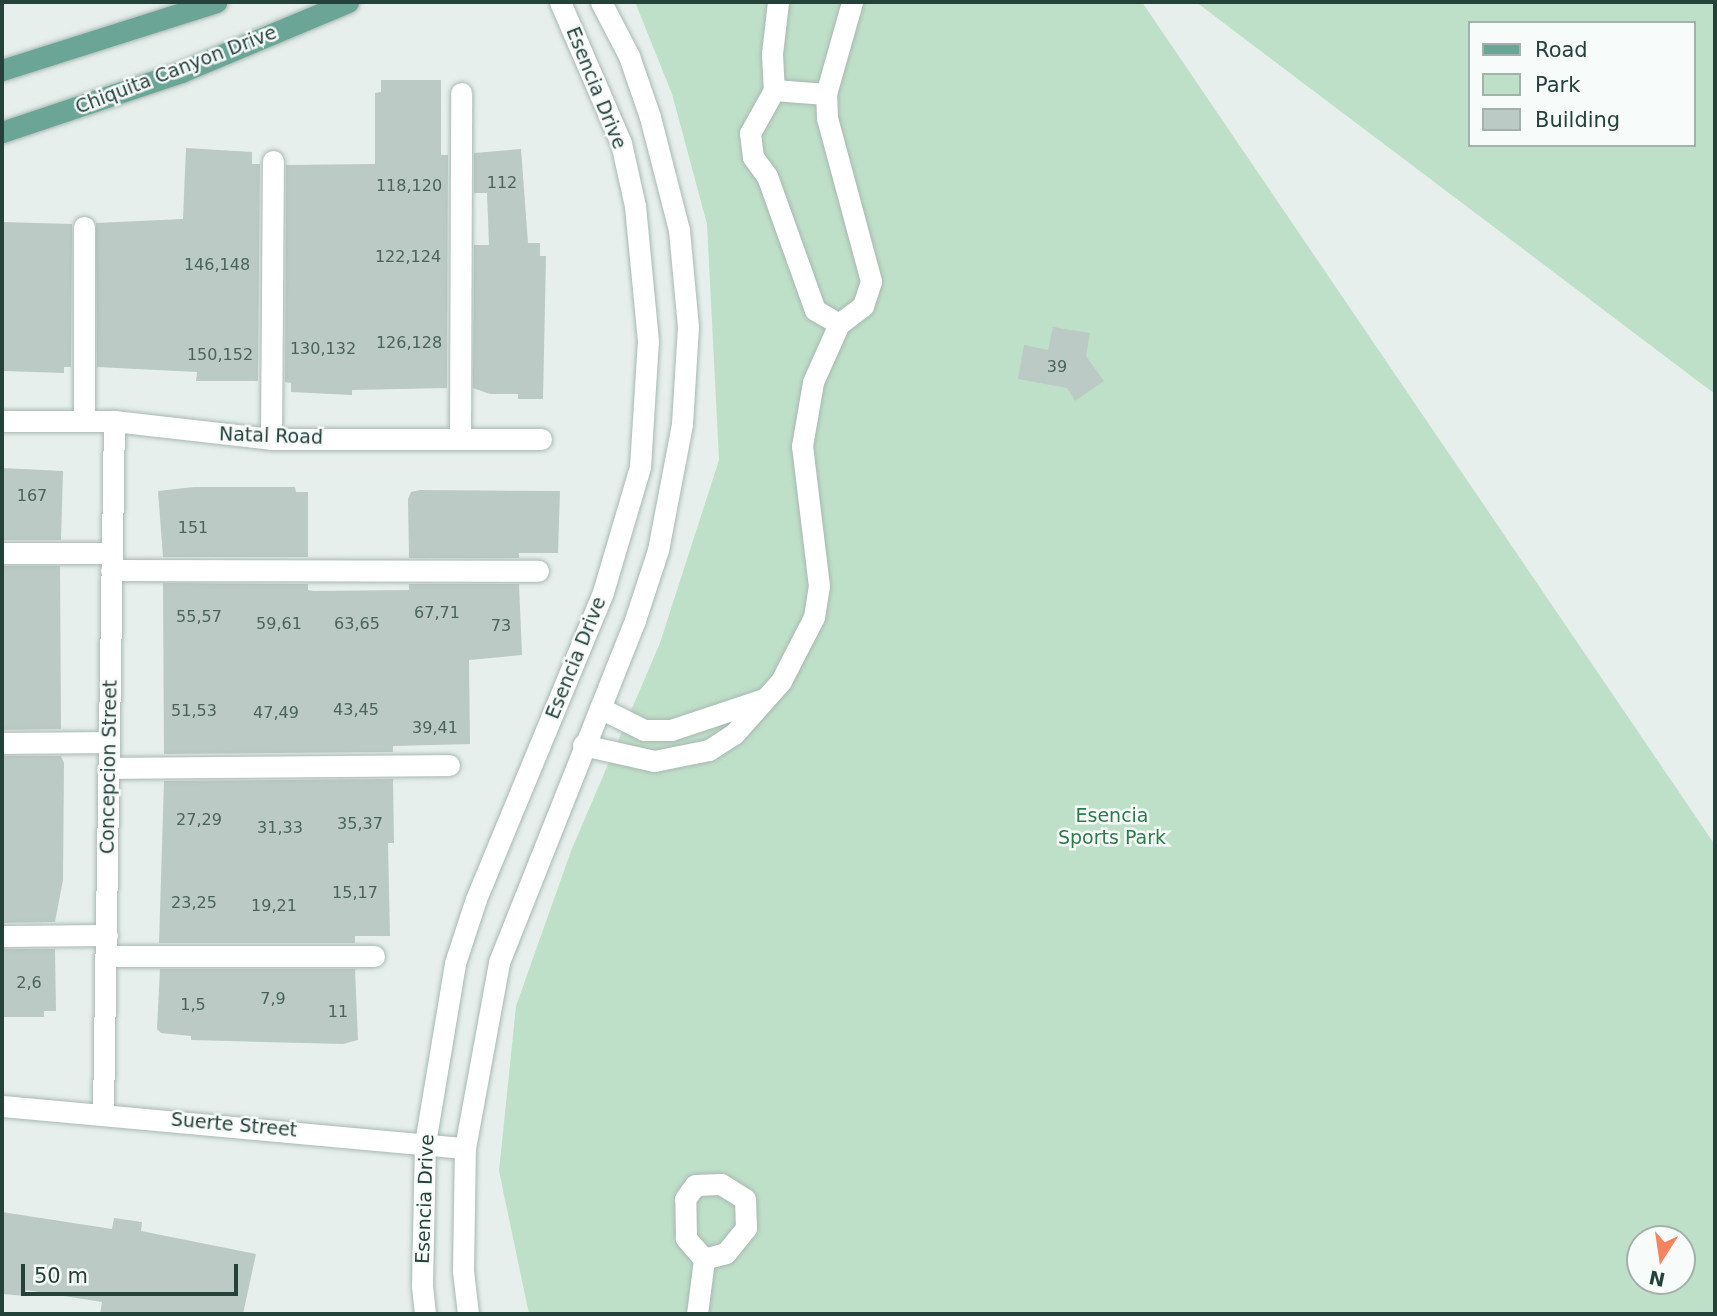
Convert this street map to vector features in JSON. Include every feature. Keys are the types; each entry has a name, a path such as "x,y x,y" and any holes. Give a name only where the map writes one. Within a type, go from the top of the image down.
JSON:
{"main road":[{"path":"2,70 217,2"},
{"name":"Chiquita Canyon Drive","path":"2,132 181,72 348,2"}],"street":[{"name":"Esencia Drive","path":"425,1314 422,1285 425,1143 455,963 476,899 603,592 640,467 648,341 635,206 621,143 560,2"},
{"name":"Esencia Drive","path":"468,1314 463,1271 465,1147 499,962 583,745 600,708 658,551 676,473 688,327 679,230 665,171 629,56 601,2"},
{"path":"778,2 772,54 774,90 750,133 753,157 767,176 816,310 839,324"},
{"path":"583,745 634,758 680,759 709,750 734,734 766,699 801,649 814,617 819,586 802,446 813,382 839,324 863,306 871,281 827,118 826,94 852,2"},
{"path":"774,90 826,94"},
{"path":"460,439 461,93"},
{"path":"271,439 273,161"},
{"path":"84,227 84,420"},
{"name":"Natal Road","path":"2,421 114,421 271,439 541,439"},
{"name":"Concepcion Street","path":"103,1112 114,421"},
{"path":"2,553 111,561 538,571"},
{"path":"600,708 644,730 671,730 766,699"},
{"path":"2,743 109,742"},
{"path":"109,768 449,765"},
{"path":"2,936 107,946 374,956"},
{"name":"Suerte Street","path":"2,1106 103,1112 465,1147"},
{"path":"697,1314 704,1259"}],"green space":[{"name":"Esencia Sports Park","path":"635,2 1142,2 1715,845 1715,1314 529,1314 499,1171 516,1006 571,851 660,643 719,460 707,224 672,94"},
{"path":"1196,2 1715,2 1715,394"}],"building":[{"path":"381,80 441,80 441,155 448,155 447,388 352,390 352,395 291,392 291,383 285,382 286,165 375,164 375,93 381,92"},
{"path":"186,148 252,152 252,164 260,164 258,381 196,381 197,372 97,367 96,223 183,219"},
{"path":"521,149 528,243 540,243 540,256 546,256 543,399 518,399 518,394 490,394 473,388 474,245 489,245 487,193 474,193 474,153"},
{"path":"2,222 72,224 71,367 64,367 64,373 3,371"},
{"path":"1053,327 1090,333 1086,356 1104,381 1075,401 1067,388 1018,379 1024,345 1048,350"},
{"path":"2,468 63,471 61,540 2,540"},
{"path":"194,487 295,487 296,492 308,492 308,557 163,557 158,491"},
{"path":"560,491 558,553 519,553 519,558 409,558 408,499 411,492"},
{"path":"2,566 60,566 61,729 2,730"},
{"path":"163,583 308,584 308,590 314,591 409,590 409,584 519,584 522,655 469,660 470,744 393,746 393,752 164,754"},
{"path":"2,756 61,756 64,763 63,880 55,922 2,923"},
{"path":"393,779 394,843 388,843 390,936 355,936 355,943 159,943 164,781"},
{"path":"2,949 55,949 56,1011 44,1011 44,1017 2,1017"},
{"path":"160,969 355,969 358,1040 343,1044 191,1040 191,1036 161,1033 157,1029"},
{"path":"2,1212 112,1229 114,1218 142,1222 141,1231 256,1254 243,1314 100,1314 102,1302 26,1290 26,1296 2,1294"}]}
